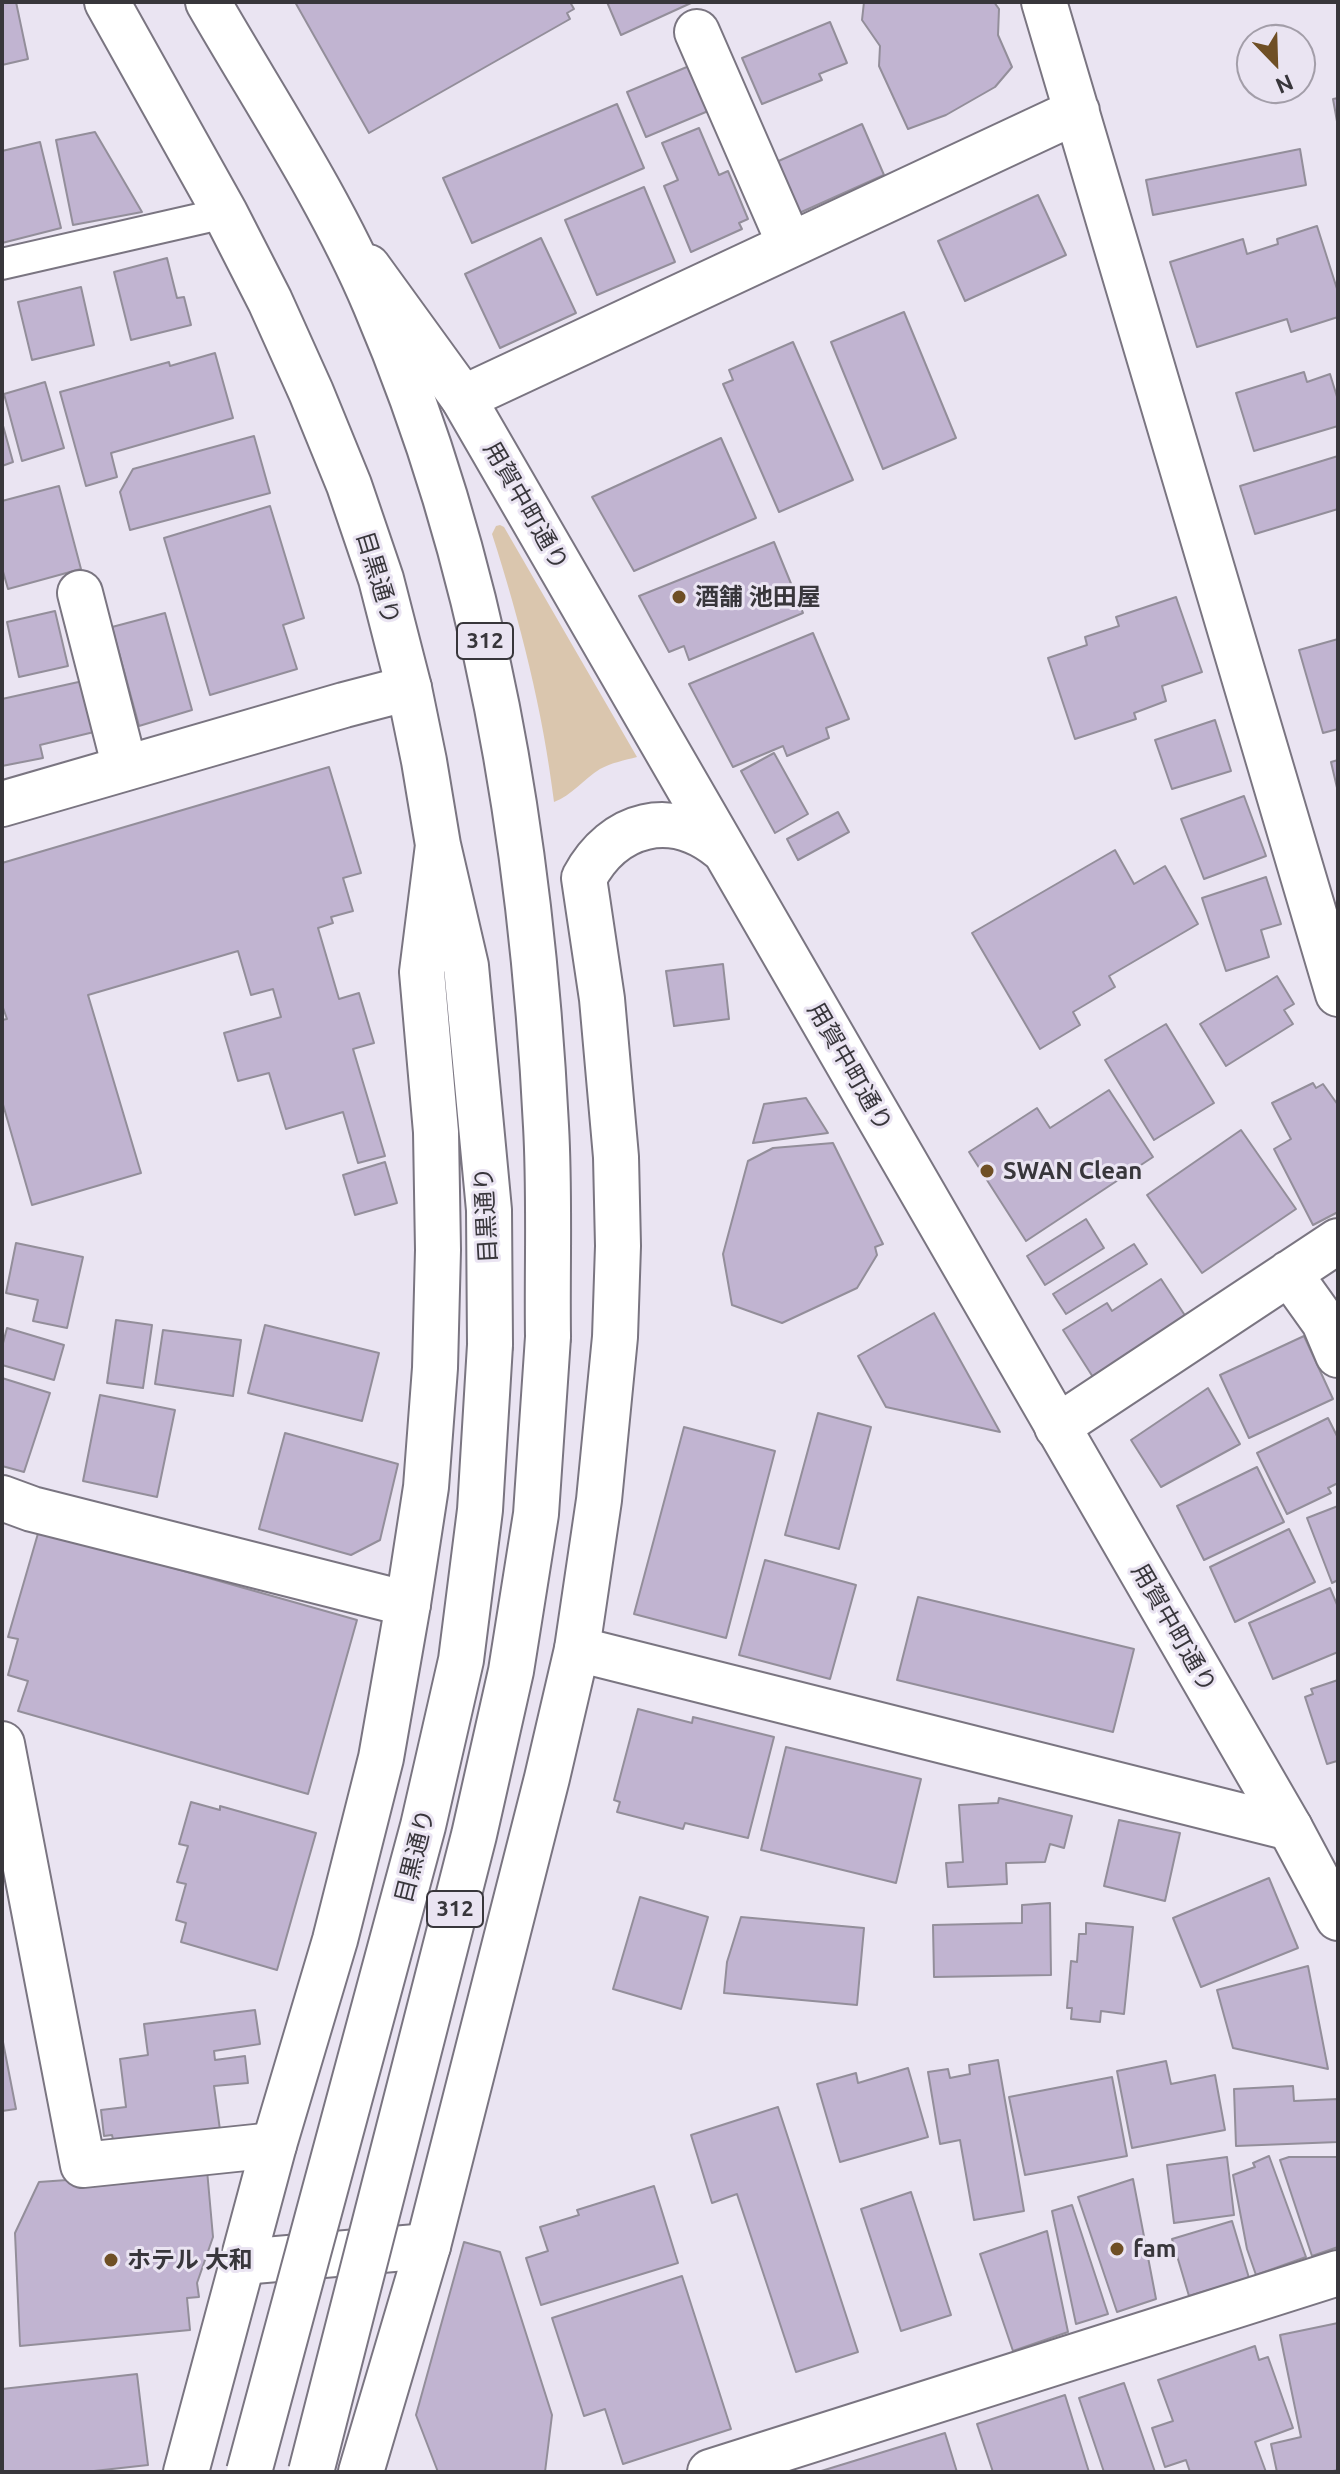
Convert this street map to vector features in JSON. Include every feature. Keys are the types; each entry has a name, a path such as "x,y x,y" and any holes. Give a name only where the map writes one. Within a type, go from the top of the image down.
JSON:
{"main road":[{"name":"目黒通り","path":"107,2 225,213 276,314 349,485 381,579 409,688 438,845 466,966 489,1210 490,1345 480,1510 461,1660 419,1841 249,2472"},
{"name":"312","path":"208,2 340,230 374,301 401,366 458,538 479,616 506,748 526,890 546,1128 548,1337 536,1514 511,1671 474,1835 311,2472"},
{"path":"229,2 238,55"},
{"path":"1044,2 1338,994"},
{"path":"697,32 790,245"},
{"path":"463,398 1077,111"},
{"name":"用賀中町通り","path":"340,230 463,398 1290,1828 1338,1918"},
{"path":"80,593 125,768"},
{"path":"2,804 409,688"},
{"path":"537,1007 565,940 584,878 603,851 618,837 639,827 662,825 705,835 721,848"},
{"path":"186,2472 274,2145 335,1940 381,1758 408,1604 426,1487 435,1368 438,1250 436,1132 422,972 438,845"},
{"path":"361,2472 428,2246 547,1778 577,1649 599,1500 615,1337 618,1246 616,1157 602,999 584,878"},
{"path":"526,890 565,940 602,999"},
{"path":"1057,1427 1338,1241"},
{"path":"1289,1273 1324,1322 1338,1355"},
{"path":"12,1510 408,1604"},
{"path":"577,1649 1290,1828"},
{"path":"2,1744 83,2165 274,2145"},
{"path":"242,2262 428,2246"},
{"path":"710,2472 1338,2273"}],"lane":[{"path":"2,264 225,213"}],"shaded area":[{"path":"500,525 504,527 637,757 600,769 554,802 544,734 529,666 492,534"}],"building":[{"path":"2,2 16,2 28,59 2,65"},
{"path":"295,2 570,2 574,9 567,13 570,19 369,133"},
{"path":"607,2 690,2 691,3 621,35"},
{"path":"864,2 994,2 999,9 998,35 1012,67 995,87 946,115 908,129 879,66 880,46 862,20"},
{"path":"830,22 847,63 819,74 822,80 762,104 742,58"},
{"path":"694,64 713,109 646,137 627,92"},
{"path":"1338,98 1338,127 1333,99"},
{"path":"617,104 644,168 472,243 443,178"},
{"path":"862,124 884,175 797,214 774,163"},
{"path":"699,128 719,175 728,171 748,219 739,223 742,229 691,252 664,186 678,180 662,143"},
{"path":"95,132 142,212 73,225 56,140"},
{"path":"40,142 61,228 2,243 2,151"},
{"path":"1300,149 1306,185 1153,215 1146,180"},
{"path":"644,187 675,262 597,295 565,220"},
{"path":"1038,195 1066,255 965,301 938,241"},
{"path":"1317,226 1338,292 1338,317 1291,332 1287,319 1197,347 1170,262 1243,239 1247,254 1278,244 1277,239"},
{"path":"541,238 576,313 500,348 465,274"},
{"path":"167,258 177,298 184,297 191,325 131,340 114,272"},
{"path":"81,287 94,345 32,360 18,302"},
{"path":"904,312 956,438 883,469 831,342"},
{"path":"793,342 853,480 779,512 723,384 733,380 729,370"},
{"path":"215,353 233,418 111,453 117,477 86,486 60,392 169,362 170,366"},
{"path":"1304,372 1307,382 1330,374 1338,400 1338,426 1254,451 1236,393"},
{"path":"45,382 64,448 22,461 4,394"},
{"path":"2,422 13,462 2,466"},
{"path":"254,436 270,493 130,530 120,492 133,469"},
{"path":"721,438 756,518 634,571 592,497"},
{"path":"1338,456 1338,509 1255,534 1240,486"},
{"path":"59,486 81,569 8,589 2,568 2,501"},
{"path":"270,506 304,618 283,625 297,669 210,695 164,538"},
{"path":"774,542 803,613 689,660 684,646 669,652 639,596"},
{"path":"1176,597 1202,672 1162,686 1166,701 1134,713 1136,719 1075,739 1048,658 1087,645 1085,637 1119,626 1116,617"},
{"path":"55,611 68,666 19,677 7,622"},
{"path":"165,613 192,710 139,726 112,627"},
{"path":"813,633 849,719 826,728 829,738 787,756 783,746 733,767 689,684"},
{"path":"1338,639 1338,729 1323,733 1299,650"},
{"path":"83,681 94,732 40,745 43,758 2,766 2,699"},
{"path":"1215,720 1231,771 1172,789 1155,740"},
{"path":"774,753 808,814 775,833 741,771"},
{"path":"1338,760 1338,792 1331,762"},
{"path":"329,767 361,873 343,878 353,911 331,917 333,923 318,928 339,999 359,993 374,1043 353,1049 385,1156 358,1163 343,1112 286,1129 269,1073 238,1081 224,1033 281,1017 273,989 251,995 238,951 88,995 141,1173 32,1205 2,1101 2,1020 7,1019 2,1005 2,863"},
{"path":"1244,796 1266,856 1204,879 1181,819"},
{"path":"838,812 849,832 798,860 787,839"},
{"path":"1115,850 1134,884 1165,866 1198,924 1109,976 1115,987 1073,1012 1080,1025 1040,1049 972,933"},
{"path":"1266,877 1281,924 1261,930 1269,957 1226,971 1202,898"},
{"path":"723,964 729,1019 674,1026 666,971"},
{"path":"1277,976 1294,1004 1284,1010 1293,1024 1226,1066 1200,1024"},
{"path":"1166,1024 1214,1103 1154,1140 1105,1060"},
{"path":"1313,1083 1316,1088 1323,1084 1338,1105 1338,1212 1313,1225 1274,1149 1291,1139 1272,1103"},
{"path":"1109,1090 1153,1157 1026,1241 969,1152 1037,1108 1050,1128"},
{"path":"806,1098 828,1133 753,1143 764,1104"},
{"path":"1241,1130 1296,1209 1202,1273 1147,1195"},
{"path":"833,1143 883,1244 875,1247 877,1255 857,1288 782,1323 732,1305 723,1254 748,1161 773,1148"},
{"path":"385,1162 397,1203 355,1215 343,1175"},
{"path":"1086,1219 1104,1248 1045,1285 1027,1256"},
{"path":"16,1243 83,1257 67,1328 33,1321 38,1300 6,1293"},
{"path":"1134,1244 1147,1264 1066,1314 1053,1294"},
{"path":"1161,1279 1186,1317 1098,1385 1063,1330 1107,1303 1112,1311"},
{"path":"934,1313 1000,1432 886,1407 858,1356"},
{"path":"116,1320 152,1325 143,1388 107,1383"},
{"path":"265,1325 379,1353 362,1421 248,1393"},
{"path":"7,1328 64,1345 54,1380 2,1365 2,1347"},
{"path":"163,1330 241,1340 233,1396 155,1384"},
{"path":"1304,1336 1333,1399 1249,1438 1220,1375"},
{"path":"2,1378 50,1393 24,1472 2,1466"},
{"path":"1208,1388 1240,1444 1161,1487 1131,1440"},
{"path":"100,1395 175,1410 157,1497 83,1481"},
{"path":"818,1413 871,1427 839,1549 785,1535"},
{"path":"1328,1418 1338,1438 1338,1483 1328,1488 1331,1493 1287,1514 1257,1453"},
{"path":"684,1427 775,1451 726,1638 634,1614"},
{"path":"285,1433 398,1464 380,1540 351,1555 259,1529"},
{"path":"1257,1467 1284,1522 1204,1560 1177,1506"},
{"path":"1338,1506 1338,1580 1332,1583 1307,1518"},
{"path":"1289,1529 1315,1582 1235,1622 1210,1567"},
{"path":"39,1530 357,1620 308,1794 18,1711 28,1681 8,1675 18,1639 8,1637"},
{"path":"765,1560 856,1585 830,1679 739,1655"},
{"path":"1330,1588 1338,1607 1338,1652 1273,1679 1249,1623"},
{"path":"918,1597 1134,1649 1113,1732 897,1680"},
{"path":"1338,1680 1338,1763 1327,1764 1305,1697 1313,1694 1311,1689"},
{"path":"638,1709 692,1723 693,1717 774,1737 748,1838 685,1823 683,1829 617,1812 620,1802 614,1800"},
{"path":"786,1747 921,1779 896,1883 761,1850"},
{"path":"999,1798 1072,1816 1064,1848 1050,1844 1045,1862 1006,1863 1007,1884 948,1887 946,1863 963,1862 959,1805 998,1803"},
{"path":"191,1802 220,1810 220,1806 316,1833 277,1970 181,1942 186,1923 176,1920 186,1884 177,1882 188,1846 179,1844"},
{"path":"1119,1820 1180,1833 1165,1901 1104,1886"},
{"path":"1269,1878 1298,1948 1201,1987 1173,1918"},
{"path":"640,1897 708,1917 681,2009 613,1989"},
{"path":"1050,1903 1051,1975 934,1977 933,1925 1022,1923 1022,1905"},
{"path":"741,1917 864,1928 857,2005 724,1993 727,1962"},
{"path":"1086,1923 1133,1927 1124,2014 1101,2011 1100,2022 1071,2019 1072,2008 1067,2008 1071,1961 1077,1962 1079,1934 1086,1934"},
{"path":"1308,1966 1328,2069 1233,2048 1217,1990"},
{"path":"255,2010 260,2044 214,2051 215,2060 245,2056 248,2083 214,2086 220,2130 114,2144 112,2135 104,2136 101,2110 126,2107 120,2059 148,2055 144,2024"},
{"path":"2,2037 16,2109 2,2111"},
{"path":"998,2060 1024,2211 974,2220 960,2140 940,2144 928,2072 948,2069 950,2078 970,2074 969,2065"},
{"path":"1166,2061 1171,2084 1215,2075 1225,2130 1132,2148 1117,2071"},
{"path":"908,2068 928,2137 840,2162 817,2084 856,2073 858,2083"},
{"path":"1112,2077 1127,2156 1025,2175 1009,2097"},
{"path":"1293,2086 1294,2101 1338,2099 1338,2142 1236,2146 1234,2089"},
{"path":"778,2107 858,2352 796,2372 737,2194 712,2203 691,2135"},
{"path":"1269,2156 1306,2257 1256,2275 1247,2249 1233,2175 1255,2167 1253,2163"},
{"path":"1227,2157 1234,2215 1174,2223 1167,2165"},
{"path":"1289,2157 1338,2157 1338,2247 1312,2256 1280,2160"},
{"name":"ホテル 大和","path":"207,2170 213,2237 197,2283 199,2297 187,2298 190,2330 20,2346 15,2233 39,2182"},
{"path":"1133,2179 1156,2299 1117,2312 1078,2197"},
{"path":"654,2186 678,2263 541,2305 526,2258 548,2251 540,2227 579,2215 577,2210"},
{"path":"911,2192 951,2315 901,2331 861,2209"},
{"path":"1072,2205 1108,2314 1076,2324 1052,2211"},
{"path":"1232,2221 1249,2278 1189,2296 1172,2239"},
{"path":"1047,2231 1068,2332 1013,2351 980,2254"},
{"path":"464,2242 500,2252 552,2415 545,2472 438,2472 416,2415"},
{"path":"682,2276 731,2429 623,2464 605,2409 584,2416 552,2318"},
{"path":"1338,2323 1338,2470 1277,2472 1271,2444 1301,2437 1280,2335"},
{"path":"1255,2346 1259,2360 1268,2357 1293,2428 1255,2442 1266,2472 1190,2472 1186,2460 1165,2467 1152,2428 1173,2421 1158,2380"},
{"path":"137,2374 148,2465 85,2472 2,2472 2,2389"},
{"path":"1124,2383 1155,2472 1104,2472 1079,2398"},
{"path":"1065,2395 1089,2472 993,2472 977,2424"},
{"path":"945,2433 957,2472 818,2472"}],"place":[{"name":"酒舗 池田屋","path":"679,597"},
{"name":"SWAN Clean","path":"987,1171"},
{"name":"fam","path":"1117,2249"},
{"name":"ホテル 大和","path":"111,2260"}]}
